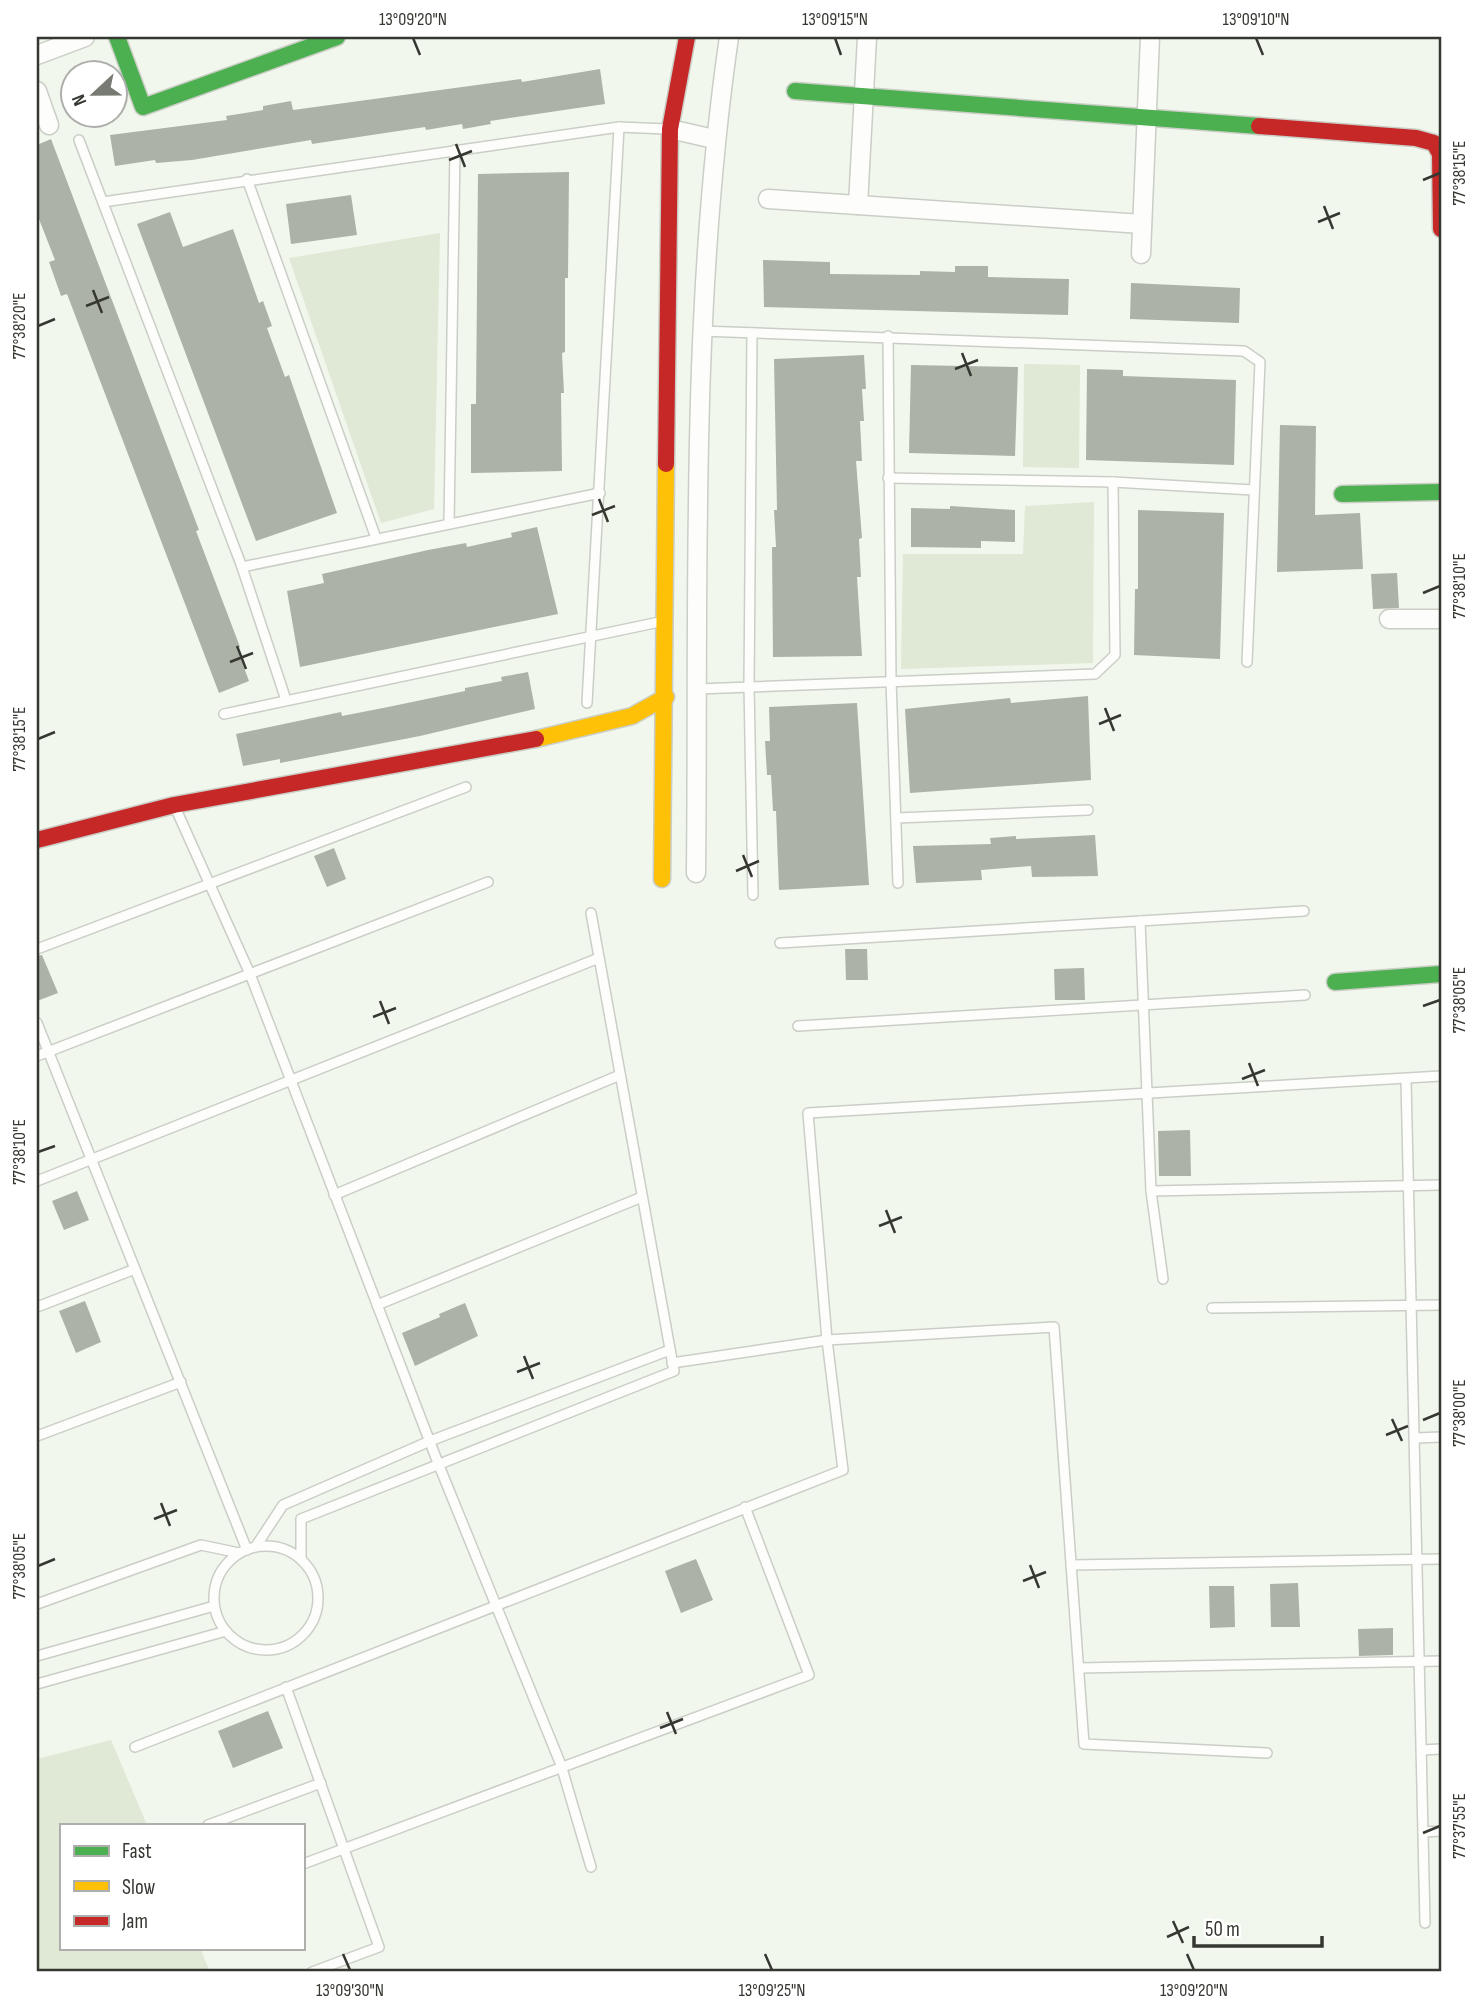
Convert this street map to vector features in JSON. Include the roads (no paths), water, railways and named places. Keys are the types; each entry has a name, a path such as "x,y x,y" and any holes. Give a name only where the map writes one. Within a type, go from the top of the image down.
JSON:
{"street":[{"path":"37,55 85,37"},
{"path":"117,37 143,107 337,37"},
{"path":"662,879 667,620 670,130 687,37"},
{"path":"696,873 701,331 714,139 729,37"},
{"path":"858,205 867,37"},
{"path":"1141,254 1150,37"},
{"path":"37,91 49,125"},
{"path":"795,91 1416,138 1434,143 1440,154 1441,229"},
{"path":"670,130 714,139"},
{"path":"768,199 1142,223"},
{"path":"1342,494 1441,492"},
{"path":"1389,619 1441,619"},
{"path":"37,840 174,805 563,734 632,716 666,697"},
{"path":"1335,982 1441,974"}],"lane":[{"path":"587,703 619,127"},
{"path":"103,202 619,127 670,130"},
{"path":"79,140 242,567 286,701"},
{"path":"449,523 455,150"},
{"path":"247,180 376,538"},
{"path":"701,331 1244,351 1260,362 1247,662"},
{"path":"752,333 749,686 753,895"},
{"path":"888,336 891,680 898,883"},
{"path":"888,478 1113,482 1253,490"},
{"path":"698,689 1094,674 1115,655 1113,482"},
{"path":"242,567 600,493"},
{"path":"224,714 667,620"},
{"path":"37,949 466,787"},
{"path":"174,805 250,974 438,1463 561,1765 591,1867"},
{"path":"897,818 1088,810"},
{"path":"37,1056 488,882"},
{"path":"780,943 1304,911"},
{"path":"301,1559 302,1519 674,1371 591,914"},
{"path":"1140,921 1151,1191 1163,1279"},
{"path":"37,1181 599,958"},
{"path":"798,1026 1305,995"},
{"path":"37,1023 247,1550"},
{"path":"334,1195 620,1075"},
{"path":"135,1746 843,1471 827,1340 808,1113 1441,1076"},
{"path":"1406,1079 1411,1185 1411,1306 1425,1923"},
{"path":"1151,1191 1441,1185"},
{"path":"377,1305 642,1197"},
{"path":"37,1307 135,1269"},
{"path":"1212,1308 1441,1304"},
{"path":"672,1363 827,1340 1054,1327 1084,1744 1267,1753"},
{"path":"37,1604 201,1545 247,1550 286,1549 301,1559 312,1574 318,1591 317,1612 309,1629 296,1642 279,1649 261,1651 247,1647 226,1631 214,1606 214,1588 225,1565 247,1550 283,1505 430,1441 670,1350"},
{"path":"37,1436 181,1382"},
{"path":"1416,1438 1441,1437"},
{"path":"304,1864 561,1765 808,1675 745,1507"},
{"path":"1072,1565 1441,1559"},
{"path":"37,1656 214,1606"},
{"path":"37,1684 226,1631"},
{"path":"1079,1668 1441,1661"},
{"path":"286,1687 379,1947 312,1972"},
{"path":"1422,1750 1441,1749"},
{"path":"211,1824 321,1783"},
{"path":"1423,1832 1441,1831"}]}
